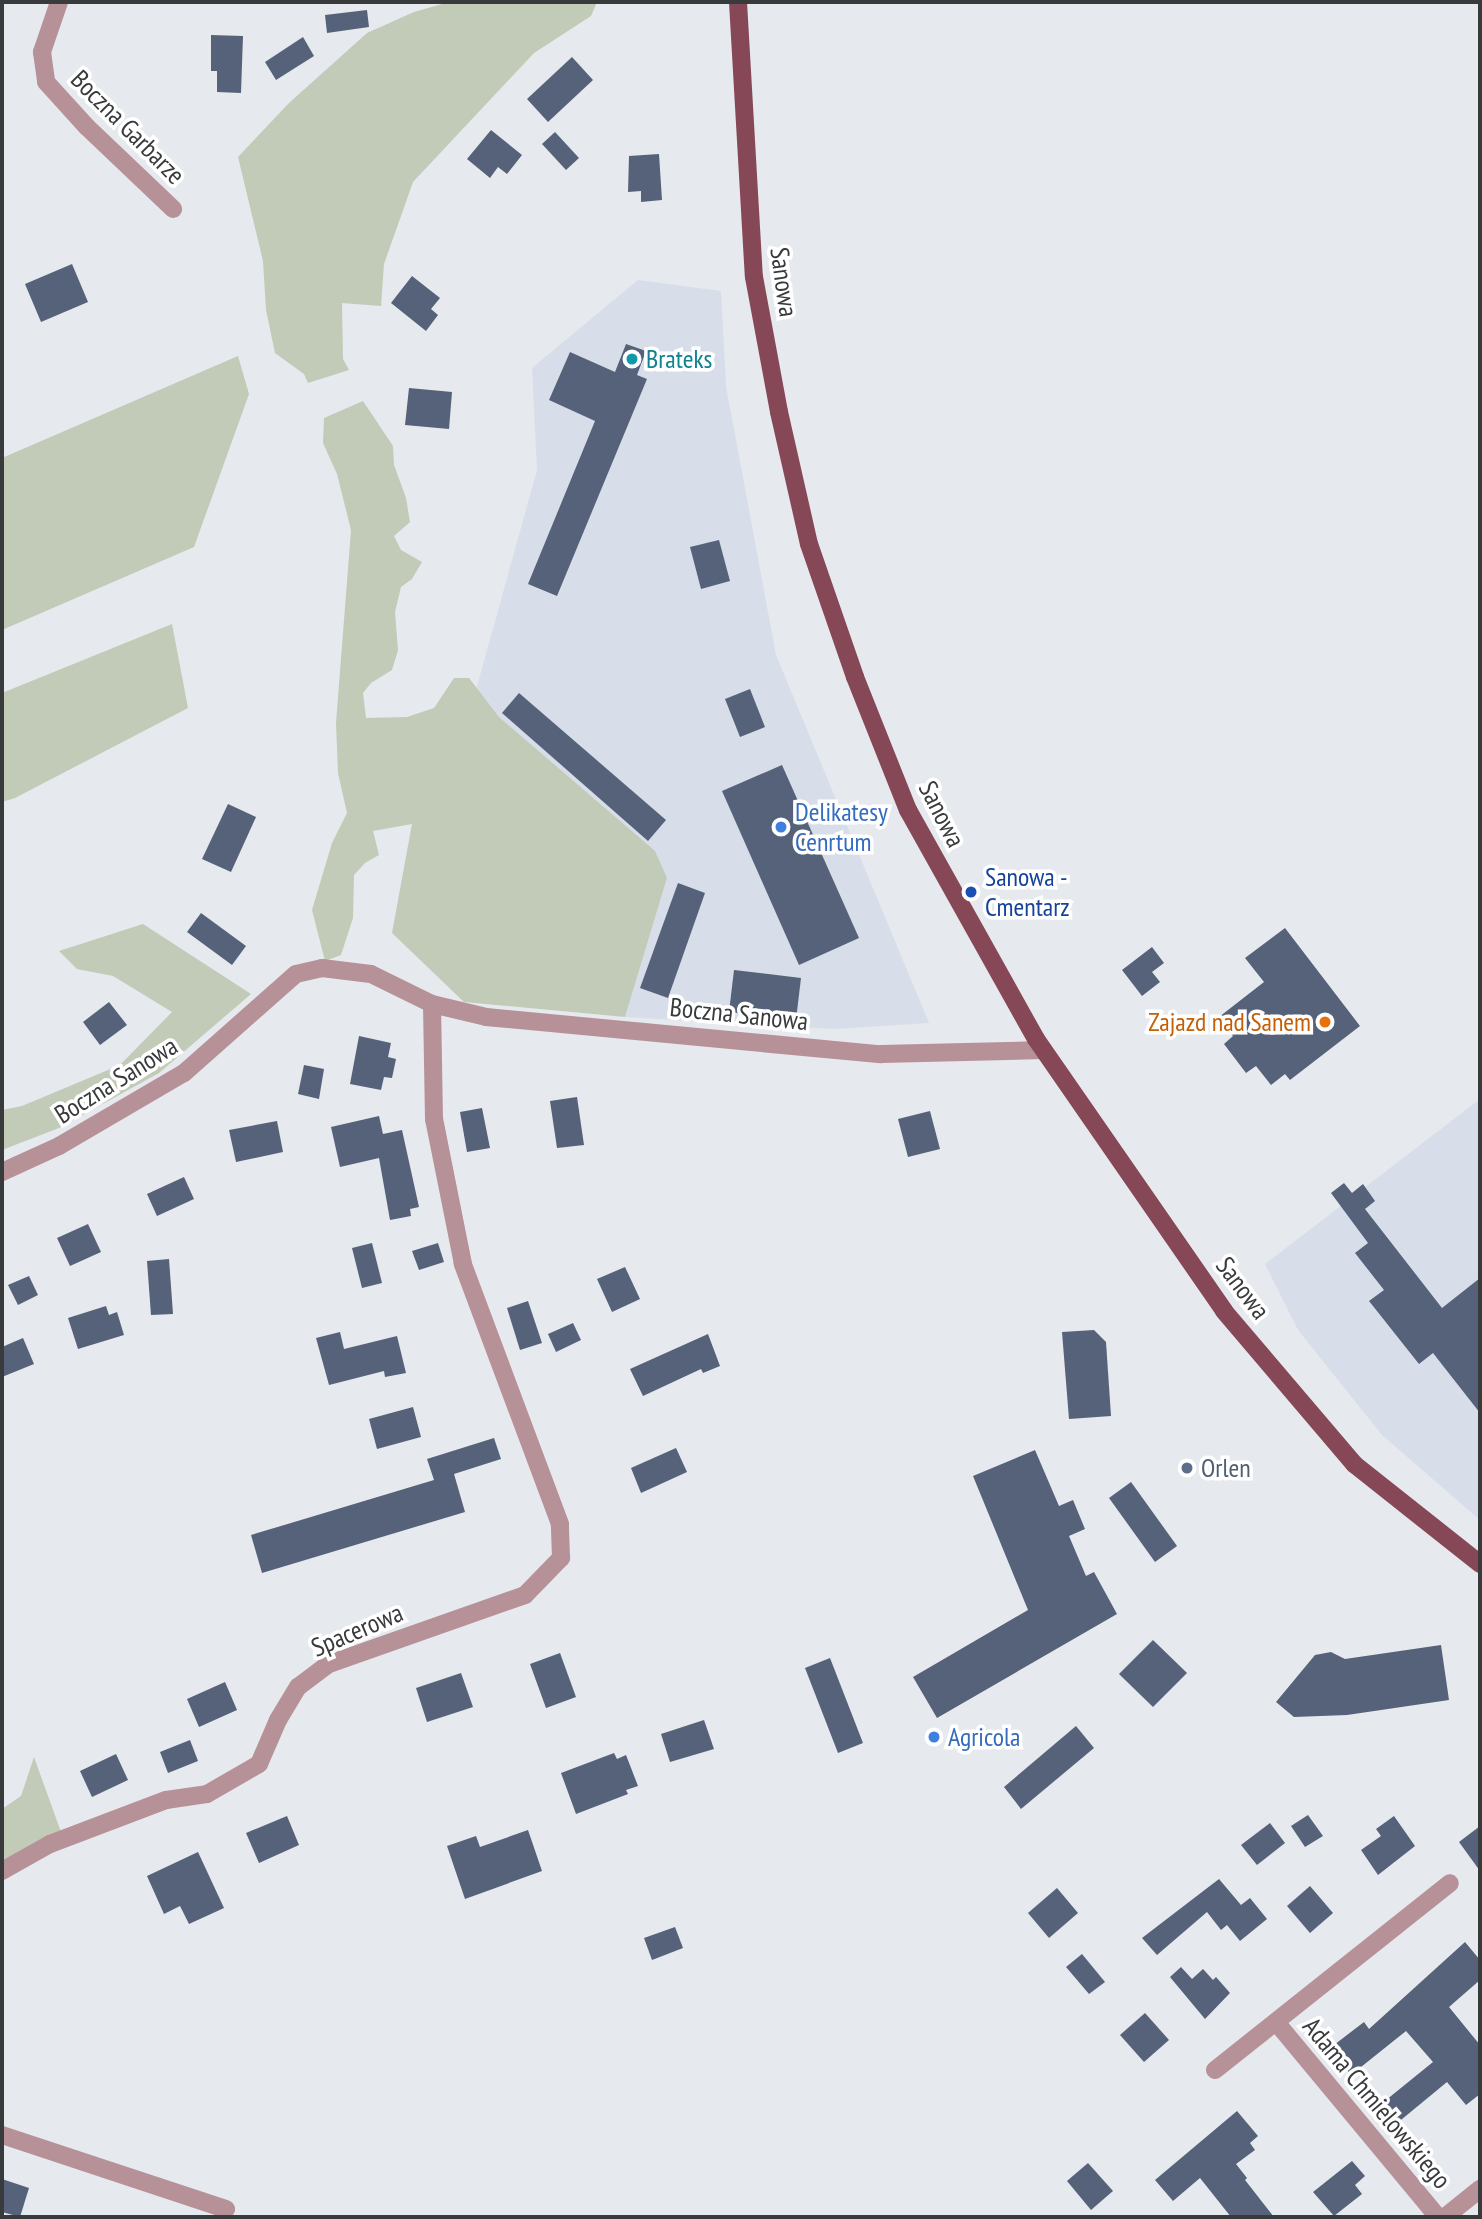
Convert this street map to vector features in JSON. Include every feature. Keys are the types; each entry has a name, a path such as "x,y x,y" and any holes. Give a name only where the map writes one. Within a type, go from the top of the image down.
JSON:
{"main road":[{"name":"Sanowa","path":"738,2 754,277 779,412 809,544 855,677 908,810 1043,1050 1224,1311 1354,1464 1480,1564"}],"street":[{"name":"Boczna Garbarze","path":"59,2 42,52 46,82 87,127 173,209"},
{"name":"Boczna Sanowa","path":"2,1172 59,1146 184,1073 296,974 322,968 371,974 432,1004 486,1017 881,1054 1043,1050"},
{"name":"Spacerowa","path":"2,1871 50,1844 166,1800 207,1794 259,1764 278,1720 298,1687 329,1664 525,1595 561,1558 560,1524 463,1264 434,1119 432,1004"},
{"name":"Adama Chmielowskiego","path":"1215,2070 1450,1883"},
{"name":"Adama Chmielowskiego","path":"1276,2021 1438,2217"},
{"path":"2,2135 226,2209"},
{"name":"Adama Chmielowskiego","path":"1445,2217 1480,2189"}],"shaded area":[{"path":"638,280 721,291 726,386 776,655 929,1023 834,1029 625,1017 667,878 499,717 476,690 537,470 532,368"},
{"path":"1480,1099 1480,1520 1382,1435 1298,1330 1265,1264"}],"green space":[{"path":"449,2 597,2 591,16 534,53 413,182 384,264 381,306 342,303 343,359 349,370 308,383 304,374 275,353 266,310 263,261 238,157 289,103 367,33 414,12"},
{"path":"238,356 249,394 194,547 2,630 2,458"},
{"path":"363,401 393,446 394,465 406,498 410,522 394,536 401,550 422,562 412,579 401,587 395,612 398,650 392,670 371,683 363,693 366,718 407,717 434,708 454,678 469,678 499,717 655,851 667,878 625,1017 464,1002 392,933 412,824 373,831 379,855 365,863 354,875 353,918 341,955 325,961 312,910 332,843 347,813 338,773 336,723 351,530 337,474 323,443 324,418"},
{"path":"172,624 188,708 15,798 2,802 2,693"},
{"path":"143,924 251,994 159,1073 59,1128 2,1150 2,1110 22,1106 120,1065 172,1012 113,976 77,969 59,951"},
{"path":"34,1757 61,1832 2,1863 2,1809 21,1796"}],"building":[{"path":"367,10 369,27 327,33 325,15"},
{"path":"211,35 243,36 241,93 217,92 217,71 211,71"},
{"path":"303,37 314,56 276,80 265,62"},
{"path":"572,57 593,80 548,122 527,99"},
{"path":"491,130 522,155 507,174 498,167 490,178 467,159"},
{"path":"555,132 579,158 566,170 542,144"},
{"path":"659,154 662,200 641,202 641,191 628,192 629,156"},
{"path":"72,264 88,302 41,322 25,284"},
{"path":"412,276 440,298 431,309 438,315 426,331 391,303"},
{"path":"626,344 646,351 637,375 647,379 557,596 528,584 595,421 549,400 570,352 615,372"},
{"path":"409,388 452,392 449,429 405,425"},
{"path":"719,540 730,581 701,589 690,547"},
{"path":"750,689 765,727 740,737 725,699"},
{"path":"519,693 666,820 648,841 502,713"},
{"path":"782,765 859,938 799,965 722,791"},
{"path":"228,804 256,817 231,872 202,859"},
{"path":"678,883 705,893 668,998 640,988"},
{"path":"201,913 246,946 232,965 187,932"},
{"name":"Zajazd nad Sanem","path":"1285,928 1360,1026 1290,1080 1285,1074 1271,1085 1256,1066 1246,1073 1224,1044 1233,1036 1219,1017 1264,982 1245,958"},
{"path":"1152,947 1164,963 1152,972 1160,982 1142,996 1122,970"},
{"path":"734,970 801,978 796,1020 729,1012"},
{"path":"109,1002 127,1025 100,1045 83,1022"},
{"path":"359,1036 391,1043 388,1057 396,1059 392,1078 384,1077 381,1090 350,1084"},
{"path":"304,1065 324,1069 319,1099 298,1094"},
{"path":"577,1097 584,1145 557,1148 550,1101"},
{"path":"482,1108 490,1148 467,1152 460,1112"},
{"path":"930,1111 940,1149 908,1157 898,1119"},
{"path":"379,1116 383,1134 402,1130 419,1207 410,1209 411,1216 390,1220 379,1158 340,1167 331,1127"},
{"path":"277,1121 283,1152 236,1162 229,1130"},
{"path":"184,1177 194,1199 157,1216 147,1194"},
{"path":"1344,1183 1352,1193 1363,1184 1375,1201 1365,1209 1442,1308 1480,1278 1480,1413 1433,1353 1419,1364 1369,1301 1384,1290 1355,1253 1368,1243 1331,1193"},
{"path":"88,1224 101,1252 70,1266 57,1238"},
{"path":"372,1243 382,1283 362,1288 352,1248"},
{"path":"438,1243 444,1262 419,1270 412,1251"},
{"path":"169,1259 173,1314 151,1315 147,1261"},
{"path":"625,1267 640,1299 612,1312 597,1279"},
{"path":"29,1276 38,1295 18,1305 8,1285"},
{"path":"528,1301 542,1343 520,1350 507,1308"},
{"path":"106,1306 109,1315 117,1312 124,1335 78,1349 68,1318"},
{"path":"573,1323 581,1340 556,1352 548,1334"},
{"path":"1094,1330 1106,1342 1111,1416 1069,1419 1062,1332"},
{"path":"340,1332 344,1349 397,1336 406,1373 385,1377 384,1371 329,1385 316,1338"},
{"path":"708,1334 720,1366 703,1373 701,1369 643,1396 630,1369"},
{"path":"23,1338 34,1364 2,1377 2,1347"},
{"path":"413,1407 421,1437 377,1449 369,1419"},
{"path":"494,1438 501,1459 454,1474 465,1512 262,1573 251,1535 434,1480 427,1459"},
{"path":"676,1448 687,1472 641,1493 631,1468"},
{"path":"1035,1450 1059,1506 1073,1500 1085,1529 1069,1536 1086,1576 1094,1572 1117,1614 937,1718 913,1677 1028,1610 973,1476"},
{"path":"1131,1482 1177,1546 1155,1562 1109,1498"},
{"path":"1153,1640 1187,1673 1153,1707 1119,1674"},
{"path":"1441,1645 1449,1700 1347,1715 1294,1717 1276,1702 1315,1655 1331,1652 1345,1659"},
{"path":"560,1653 576,1697 546,1708 530,1664"},
{"path":"830,1658 863,1743 838,1753 805,1668"},
{"path":"461,1673 473,1707 427,1722 416,1688"},
{"path":"225,1682 237,1710 199,1727 187,1699"},
{"path":"704,1720 714,1749 670,1762 661,1734"},
{"path":"1076,1726 1094,1748 1021,1809 1004,1787"},
{"path":"190,1740 198,1761 168,1773 160,1752"},
{"path":"614,1753 617,1759 626,1755 638,1786 626,1790 628,1794 576,1814 561,1773"},
{"path":"116,1754 128,1780 92,1797 80,1771"},
{"path":"1308,1815 1323,1836 1305,1847 1291,1826"},
{"path":"287,1816 299,1845 259,1863 246,1833"},
{"path":"1394,1816 1415,1846 1378,1875 1361,1850 1381,1836 1376,1829"},
{"path":"1270,1823 1285,1843 1257,1865 1241,1845"},
{"path":"1480,1826 1480,1871 1459,1842"},
{"path":"528,1830 542,1871 465,1899 447,1846 476,1836 480,1847"},
{"path":"198,1852 224,1908 189,1924 180,1906 164,1914 147,1876"},
{"path":"1219,1879 1241,1905 1250,1898 1267,1919 1240,1941 1227,1925 1221,1930 1207,1912 1157,1955 1142,1938"},
{"path":"1310,1886 1333,1913 1310,1933 1287,1906"},
{"path":"1057,1888 1078,1913 1049,1938 1028,1913"},
{"path":"675,1927 683,1948 652,1960 644,1938"},
{"path":"1465,1942 1480,1960 1480,1980 1449,2007 1480,2045 1480,2094 1466,2105 1447,2082 1390,2129 1375,2109 1433,2062 1406,2031 1351,2075 1330,2048 1364,2022 1369,2029"},
{"path":"1082,1954 1105,1982 1089,1994 1066,1967"},
{"path":"1181,1967 1192,1979 1203,1969 1213,1980 1216,1977 1230,1993 1205,2019 1170,1977"},
{"path":"1145,2013 1169,2040 1144,2062 1120,2035"},
{"path":"1237,2111 1258,2136 1250,2143 1255,2150 1236,2164 1274,2217 1231,2217 1200,2178 1173,2201 1155,2180"},
{"path":"1352,2161 1365,2176 1355,2185 1362,2194 1334,2216 1313,2192"},
{"path":"1088,2163 1113,2191 1091,2210 1067,2181"},
{"path":"2,2179 29,2188 20,2217 2,2212"}],"place":[{"name":"Brateks","path":"632,359"},
{"name":"Delikatesy Cenrtum","path":"781,827"},
{"name":"Sanowa - Cmentarz","path":"971,892"},
{"name":"Zajazd nad Sanem","path":"1325,1022"},
{"name":"Orlen","path":"1187,1468"},
{"name":"Agricola","path":"934,1737"}]}
